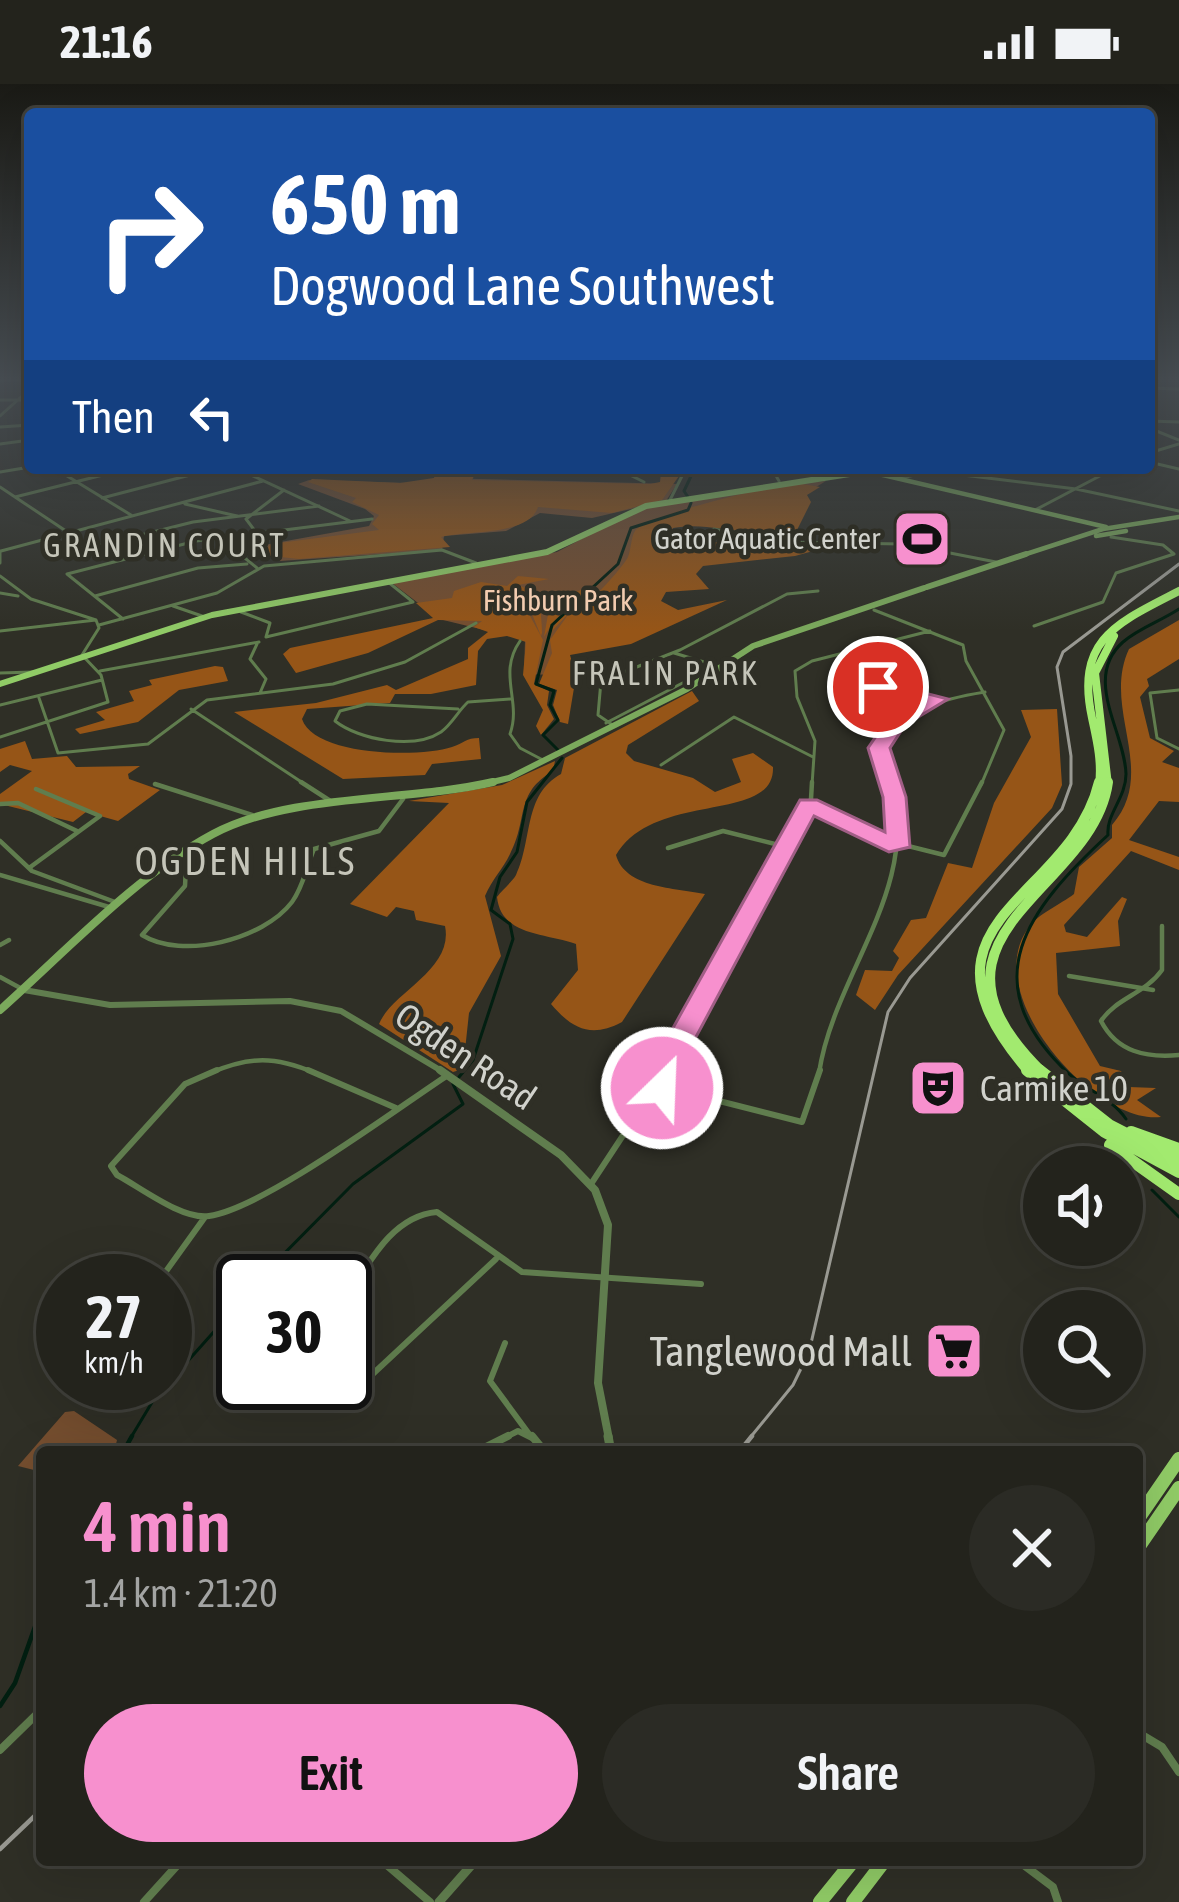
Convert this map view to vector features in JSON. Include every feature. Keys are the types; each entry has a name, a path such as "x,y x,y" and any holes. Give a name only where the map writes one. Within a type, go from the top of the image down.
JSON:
{"highway":[{"path":"1179,594 1124,621 1093,650 1083,682 1101,764 1098,790 1084,819 1000,916 984,950 982,987 994,1025 1017,1060 1062,1104 1179,1194"},
{"path":"1179,594 1124,628 1098,656 1092,680 1110,761 1106,797 1091,824 1009,921 995,952 993,985 1007,1028 1045,1076 1088,1112 1179,1161"},
{"path":"1062,1104 1128,1148 1179,1172"},
{"path":"1088,1112 1179,1149"}],"main road":[{"path":"0,684 205,617 556,550 627,512 779,481 850,474"},
{"path":"878,474 1066,518 1110,533"},
{"path":"0,1010 117,906 214,832 256,817 334,803 453,793 547,761 764,642 876,609 999,564 1179,514"},
{"path":"1066,518 1110,533"},
{"path":"999,564 1152,524"},
{"path":"1143,1511 1179,1459"},
{"path":"1143,1541 1178,1492"},
{"path":"820,1902 849,1866"},
{"path":"853,1902 880,1866"}],"street":[{"path":"63,474 132,516"},
{"path":"15,497 107,474"},
{"path":"102,498 194,474"},
{"path":"248,474 352,522"},
{"path":"631,474 644,482"},
{"path":"668,502 683,474"},
{"path":"776,474 779,481"},
{"path":"902,478 916,474"},
{"path":"952,474 1076,489 1179,514"},
{"path":"1096,474 1104,475"},
{"path":"1033,511 1104,475"},
{"path":"0,563 0,551 263,481"},
{"path":"0,487 68,533"},
{"path":"182,502 197,510 249,517 284,490"},
{"path":"93,547 194,522 319,506"},
{"path":"249,517 256,536"},
{"path":"123,620 67,574 196,541 372,519"},
{"path":"714,529 779,542 904,544 999,564"},
{"path":"1034,626 1050,628 1072,613 1100,604 1116,572 1174,554 1163,545 1110,533"},
{"path":"256,536 235,550 257,568 442,550 482,566"},
{"path":"94,596 199,568 248,564"},
{"path":"0,631 123,620 232,588 257,568"},
{"path":"0,576 26,597 98,623"},
{"path":"260,693 266,679 250,659 260,642 413,601 388,582"},
{"path":"0,593 11,588"},
{"path":"610,725 598,712 598,682 674,652 785,595 818,590"},
{"path":"0,593 26,597"},
{"path":"173,606 205,617"},
{"path":"808,805 898,847 939,856 950,851 1004,733 989,715 985,692 964,665 963,645 876,609"},
{"path":"236,610 270,622 266,637"},
{"path":"0,737 108,702 102,680 82,655 98,623"},
{"path":"39,698 58,753 142,746 211,699 308,690 401,664 476,623"},
{"path":"930,631 796,669 797,697 815,741 808,805 660,1086 802,1122 818,1082 825,1035 886,897 898,847 895,797 879,748 898,721 938,699"},
{"path":"520,641 506,675 510,699 518,711 510,730 513,742 547,761"},
{"path":"97,671 260,642"},
{"path":"674,652 718,667"},
{"path":"0,674 33,672"},
{"path":"0,705 102,680"},
{"path":"878,687 938,699 985,692"},
{"path":"1179,690 1156,688 1150,695 1157,738 1179,749"},
{"path":"458,709 356,705 336,716 340,728 412,739 441,732 458,709 480,698 510,699"},
{"path":"191,710 334,803"},
{"path":"661,765 738,717 813,757"},
{"path":"155,784 256,817"},
{"path":"29,868 100,816 36,789"},
{"path":"168,864 186,867 185,886 142,928 142,935 164,948 195,946 277,916 292,902 314,850 379,831 403,799"},
{"path":"0,804 18,803 77,831"},
{"path":"668,848 723,831 787,847"},
{"path":"0,841 29,868 117,906"},
{"path":"0,875 117,906"},
{"path":"1162,926 1172,956 1153,991 1110,1007 1102,1026 1130,1051 1176,1056 1179,1064"},
{"path":"0,945 9,940"},
{"path":"0,976 24,990"},
{"path":"1069,976 1153,991"},
{"name":"Ogden Road","path":"24,990 110,1006 268,1000 325,1006 363,1019 562,1155 591,1184"},
{"path":"205,1216 117,1175 111,1166 132,1138 200,1073 246,1058 275,1057 396,1108"},
{"path":"178,1254 205,1216 448,1075"},
{"path":"610,1446 598,1383 608,1225 591,1184 647,1099"},
{"path":"372,1264 410,1218 424,1211 452,1219 496,1259 531,1274 700,1284"},
{"path":"372,1375 496,1259"},
{"path":"505,1343 490,1381 540,1446"},
{"path":"486,1446 510,1432 530,1434"},
{"path":"1161,1485 1178,1492"},
{"path":"0,1750 36,1714"},
{"path":"1143,1736 1162,1747 1179,1772"},
{"path":"144,1902 177,1866"},
{"path":"389,1866 435,1902 470,1866"},
{"path":"1025,1866 1053,1887 1058,1902"}],"green space":[{"name":"Fishburn Park","path":"437,478 677,484 666,501 653,506 826,481 748,528 689,516 655,536 555,675 524,674 525,640 439,619 392,583 557,552 644,506 592,518 540,513 506,531 444,536 442,550 280,561 264,545 369,526 374,516 365,509 298,484 309,480 408,483"},
{"path":"74,1411 117,1440 116,1446 36,1446 36,1470 18,1466 65,1412"}],"shaded area":[{"path":"435,474 475,474 472,480 650,484 660,482 661,474 679,476 662,500 612,513 538,507 523,523 441,537 450,547 299,559 262,555 271,544 379,530 372,524 379,515 352,502 356,498 308,482 312,479 400,483"},
{"path":"797,483 820,487 807,495 811,502 798,528 798,541 760,538 754,530 673,528 669,534 697,541 835,545 795,556 703,566 696,574 709,589 666,592 661,601 678,610 727,600 631,644 570,655 576,676 568,724 560,722 553,705 557,690 539,684 552,653 550,640 570,612 549,634 565,610 544,637 549,609 575,600 570,594 592,586 589,600 577,611 588,603 625,562 635,531 644,524 763,489"},
{"path":"518,576 549,579 518,585 542,595 541,636 532,614 538,596 530,591 536,597 529,614 543,640 534,684 549,691 547,705 554,719 541,735 536,726 543,710 523,675 526,642 507,636 487,639 478,651 476,685 431,694 395,694 390,703 307,709 302,719 311,731 326,741 369,751 437,750 479,738 481,759 432,764 425,775 343,779 234,712 316,703 387,685 396,690 468,659 468,648 488,632 474,627 482,621 438,620 368,653 296,673 283,654 290,648 433,618 416,603 452,598 454,591 481,582 507,586"},
{"path":"1179,620 1179,659 1147,679 1149,686 1140,697 1150,738 1174,751 1162,762 1179,768 1179,802 1159,801 1129,840 1179,857 1179,870 1131,851 1064,925 1066,932 1087,937 1122,897 1127,899 1118,921 1120,946 1056,953 1058,994 1100,1066 1121,1071 1129,1087 1156,1088 1137,1100 1161,1117 1134,1114 1105,1100 1051,1050 1031,1019 1019,986 1017,955 1029,927 1074,894 1079,867 1112,838 1112,825 1131,783 1121,694 1129,649"},
{"path":"223,667 228,681 179,690 138,722 80,734 75,729 105,720 96,712 134,701 129,691 152,685 149,680"},
{"path":"692,691 699,701 628,745 626,753 634,761 693,778 715,792 741,782 732,759 753,753 773,767 768,784 755,796 657,822 634,835 616,855 621,866 640,880 705,894 622,1022 601,1030 584,1029 551,1004 578,970 576,944 516,926 500,910 497,897 516,875 540,794 561,774 565,758"},
{"path":"1057,709 1062,785 1052,808 898,975 875,1010 856,995 865,970 892,971 899,958 893,951 911,920 926,918 948,863 972,868 994,803 1031,737 1021,710"},
{"path":"25,741 32,759 67,756 76,767 140,766 128,774 129,779 160,790 118,821 86,812 73,822 0,804 0,794 32,771 10,765 0,772 0,749"},
{"path":"555,761 553,771 527,798 516,841 485,896 501,956 469,1013 463,1069 453,1072 379,1024 432,968 445,942 445,926 416,920 414,911 396,907 387,917 350,904 449,803 409,801 502,785"}],"waterway":[{"path":"688,497 684,491 692,474"},
{"path":"559,751 543,735 558,720 550,705 554,691 536,684 552,625 618,564 631,528 688,510 691,503"},
{"path":"1126,1119 1068,1073 1039,1039 1022,1007 1017,977 1022,947 1035,919 1054,890 1108,835 1123,791 1124,758 1106,689 1111,656 1129,637 1179,609"},
{"path":"459,1077 473,1060 513,939 510,924 491,910 500,877 517,852 527,802 562,758"},
{"path":"284,1254 353,1184 463,1104 453,1084"},
{"path":"1152,1190 1179,1217"},
{"path":"130,1439 154,1399 216,1329"},
{"path":"126,1446 132,1436"},
{"path":"0,1706 15,1683 36,1624"}],"railway":[{"path":"749,1439 793,1385 809,1352 888,1012 910,978 1062,809 1071,784 1057,667 1063,652 1179,564"},
{"path":"744,1446 752,1436"},
{"path":"0,1849 36,1815"}],"place":[{"name":"Gator Aquatic Center","path":"922,539"},
{"name":"Carmike 10","path":"938,1088"},
{"name":"Tanglewood Mall","path":"954,1351"}],"district":[{"name":"GRANDIN COURT","path":"165,545"},
{"name":"FRALIN PARK","path":"666,673"},
{"name":"OGDEN HILLS","path":"246,861"}],"route":[{"path":"662,1088 659,1080 749,922 808,805 898,847 895,797 879,748 898,721 938,699 878,687"}]}
